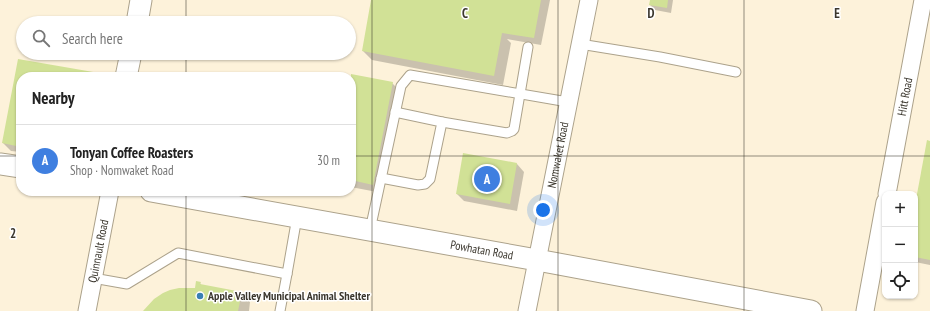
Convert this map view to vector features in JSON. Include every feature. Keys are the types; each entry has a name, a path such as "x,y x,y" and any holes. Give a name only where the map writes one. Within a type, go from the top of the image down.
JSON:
{"street":[{"path":"138,16 141,0"},
{"name":"Nomwaket Road","path":"527,311 589,0"},
{"name":"Hitt Road","path":"887,191 923,0"},
{"path":"127,72 130,60"},
{"path":"0,164 16,166"},
{"name":"Quinnault Road","path":"87,311 109,196"},
{"name":"Powhatan Road","path":"179,196 811,311"},
{"path":"865,311 882,218"}],"lane":[{"path":"580,44 660,57 736,72"},
{"path":"395,112 442,122 510,133 514,129 528,47"},
{"path":"370,230 400,86 410,75 568,102"},
{"path":"381,178 418,185 428,182 442,122"},
{"path":"280,311 297,217"},
{"path":"93,278 127,284 178,253 287,274"}],"building":[{"path":"371,0 541,0 534,38 502,33 494,76 362,51"},
{"path":"650,0 668,0 667,8 649,5"},
{"path":"18,60 93,72 16,72 16,146 2,143"},
{"path":"356,75 393,82 373,185 356,181"},
{"path":"927,140 930,141 930,260 918,258 918,191"},
{"path":"463,153 517,163 510,204 456,194"},
{"name":"Apple Valley Municipal Animal Shelter","path":"196,281 201,282 200,284 242,292 238,311 143,311 154,299 163,293 179,288 195,288"}],"place":[{"name":"Tonyan Coffee Roasters","path":"487,179"},
{"name":"Apple Valley Municipal Animal Shelter","path":"200,296"}]}
